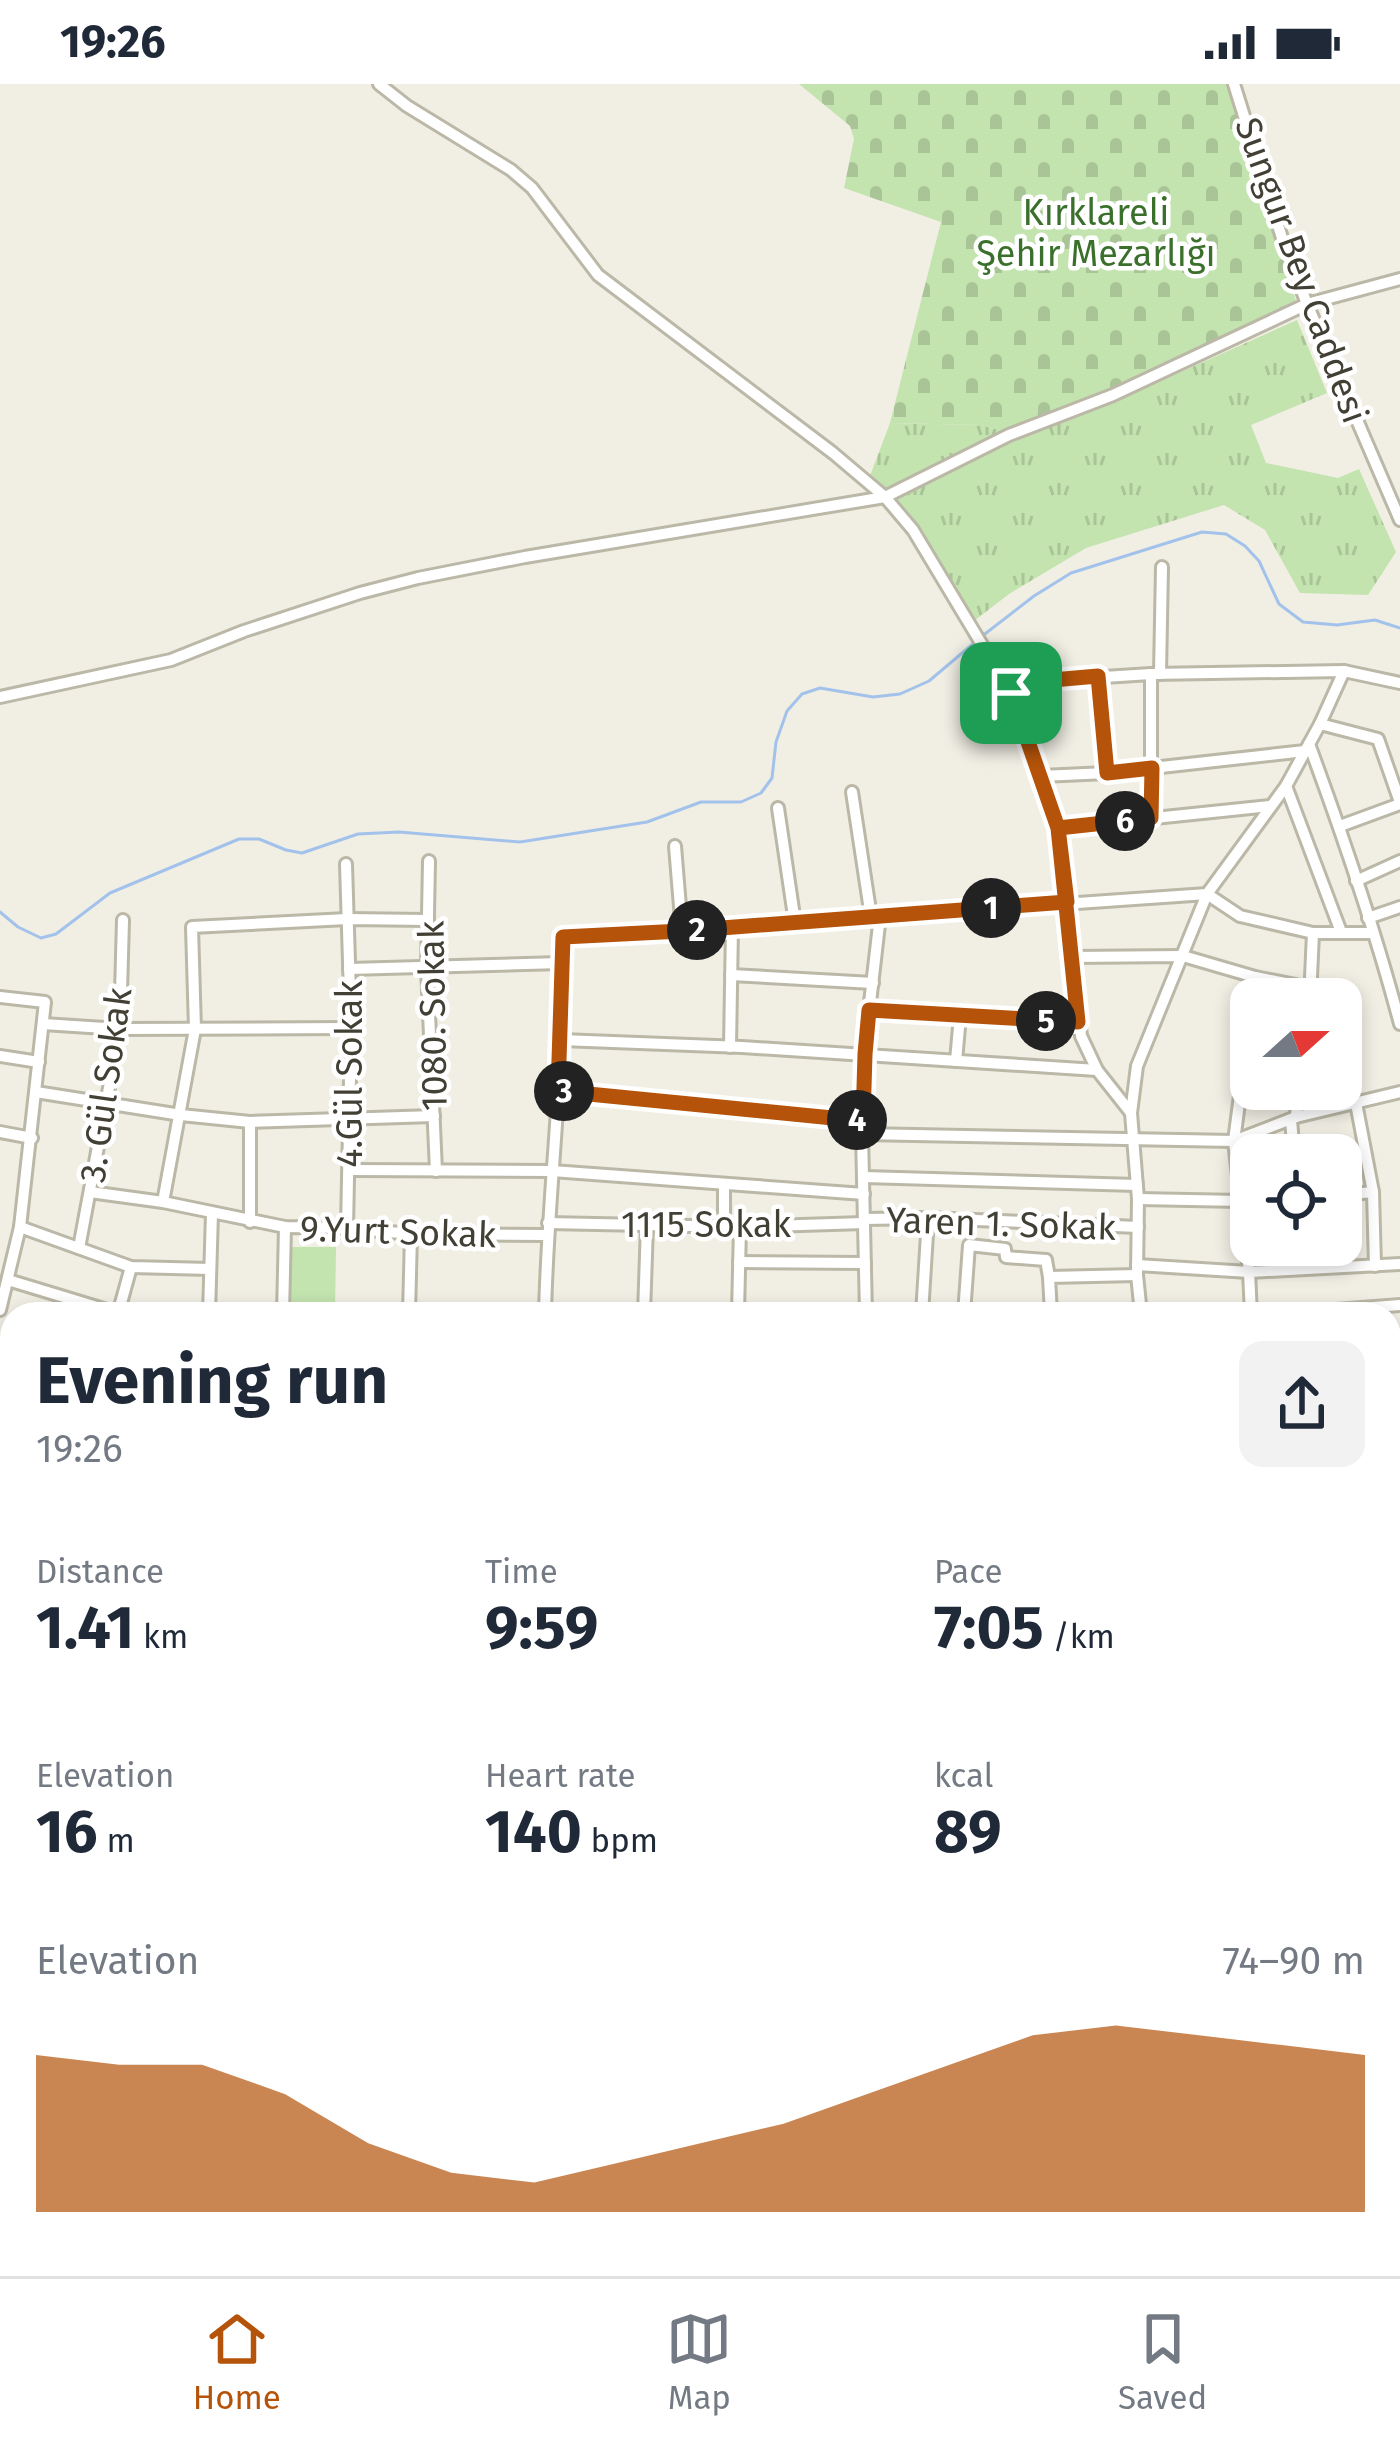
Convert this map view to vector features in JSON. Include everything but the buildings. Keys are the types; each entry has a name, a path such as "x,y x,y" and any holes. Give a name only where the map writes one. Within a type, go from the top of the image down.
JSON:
{"street":[{"path":"379,84 512,170 532,188 598,274 777,408 885,497 913,530 1011,693 1058,828 1085,1050 1132,1113"},
{"name":"Sungur Bey Caddesi","path":"1234,84 1306,304 1400,520"},
{"path":"0,698 171,660 244,631 418,578 885,497 1009,435 1113,395 1306,304 1400,280"},
{"path":"1151,818 1162,567"},
{"path":"1011,693 1041,681 1155,674 1344,671 1400,682"},
{"path":"1140,1302 1132,1113 1137,1066 1207,894 1286,786 1344,671"},
{"path":"1098,676 1107,773"},
{"path":"1320,724 1378,739 1400,803 1340,826"},
{"path":"1042,776 1107,773 1307,748"},
{"path":"1307,748 1340,826 1396,994 1400,1024"},
{"path":"1286,786 1341,932"},
{"path":"852,792 876,917 863,1127 866,1302"},
{"path":"1058,828 1270,806"},
{"path":"778,808 795,923"},
{"path":"674,846 682,931"},
{"name":"1080. Sokak","path":"429,861 436,1171"},
{"path":"1356,881 1400,861"},
{"name":"4.Gül Sokak","path":"346,864 351,1028 347,1228"},
{"path":"545,1302 563,937 1207,894 1240,916 1313,933 1372,933"},
{"path":"1368,918 1400,907"},
{"name":"3. Gül Sokak","path":"80,1248 120,1029 123,920"},
{"path":"163,1202 195,1029 192,927 428,920"},
{"path":"730,1047 732,928"},
{"path":"1312,978 1313,933"},
{"path":"1071,957 1183,956 1259,978"},
{"path":"349,969 561,963"},
{"path":"1385,969 1400,963"},
{"path":"731,975 873,982"},
{"path":"0,997 45,1002 20,1227 1,1302"},
{"path":"869,1010 1078,1022"},
{"path":"956,1061 960,1016"},
{"path":"43,1024 120,1029 351,1028"},
{"path":"561,1040 1097,1070"},
{"path":"0,1056 39,1062"},
{"path":"558,1091 863,1127 1230,1142"},
{"path":"36,1092 250,1123 434,1116"},
{"path":"1362,1102 1400,1093"},
{"path":"1294,1134 1295,1110"},
{"path":"1254,1134 1327,1110"},
{"path":"1357,1110 1373,1192 1375,1267"},
{"path":"250,1123 250,1222"},
{"path":"0,1132 32,1138"},
{"path":"350,1170 552,1171 865,1194"},
{"path":"864,1178 1230,1200"},
{"path":"724,1184 724,1227"},
{"name":"9.Yurt Sokak","path":"90,1192 285,1227 411,1234 547,1229"},
{"path":"1362,1193 1373,1192"},
{"path":"209,1302 212,1213"},
{"path":"923,1302 928,1218"},
{"name":"Yaren 1. Sokak","path":"864,1221 928,1218 1138,1227"},
{"name":"1115 Sokak","path":"547,1229 864,1221"},
{"path":"644,1302 647,1225"},
{"path":"20,1227 131,1267 210,1269"},
{"path":"283,1302 285,1227"},
{"path":"738,1302 740,1227"},
{"path":"409,1302 411,1234"},
{"path":"965,1302 969,1245 1005,1249 1006,1257 1046,1260 1050,1302"},
{"path":"739,1262 865,1263"},
{"path":"1048,1277 1137,1270 1249,1272 1400,1264"},
{"path":"1248,1266 1250,1302"},
{"path":"122,1302 131,1267"},
{"path":"8,1280 80,1302"},
{"path":"0,1747 0,1763"}],"green space":[{"name":"Kırklareli Şehir Mezarlığı","path":"799,84 1227,84 1296,301 1130,383 1007,432 981,425 890,423 941,222 844,188 854,139 850,126"},
{"path":"1297,320 1327,393 1251,425 1266,463 1338,478 1359,469 1396,552 1368,595 1300,593 1265,530 1224,505 1086,548 974,621 915,521 896,500 1011,442"},
{"path":"890,423 981,425 1007,432 888,492 870,476"},
{"path":"291,1247 336,1247 335,1302 290,1302"}],"waterway":[{"path":"981,637 1071,573 1202,532 1226,534 1245,546 1259,561 1279,604 1303,622 1337,625 1375,620 1400,628"},
{"path":"0,912 41,938 56,934 110,893 239,839 259,839 302,853 358,834 399,832 520,842 647,822 701,802 741,802 761,793 772,778 776,742 787,711 802,694 820,688 873,697 900,694 929,681 974,643"}],"route":[{"path":"1011,693 1041,681 1098,676 1107,773 1152,768 1151,818 1058,828 1067,902 1078,1022 869,1010 863,1121 558,1091 563,937 1067,902 1058,828 1011,693"}]}
